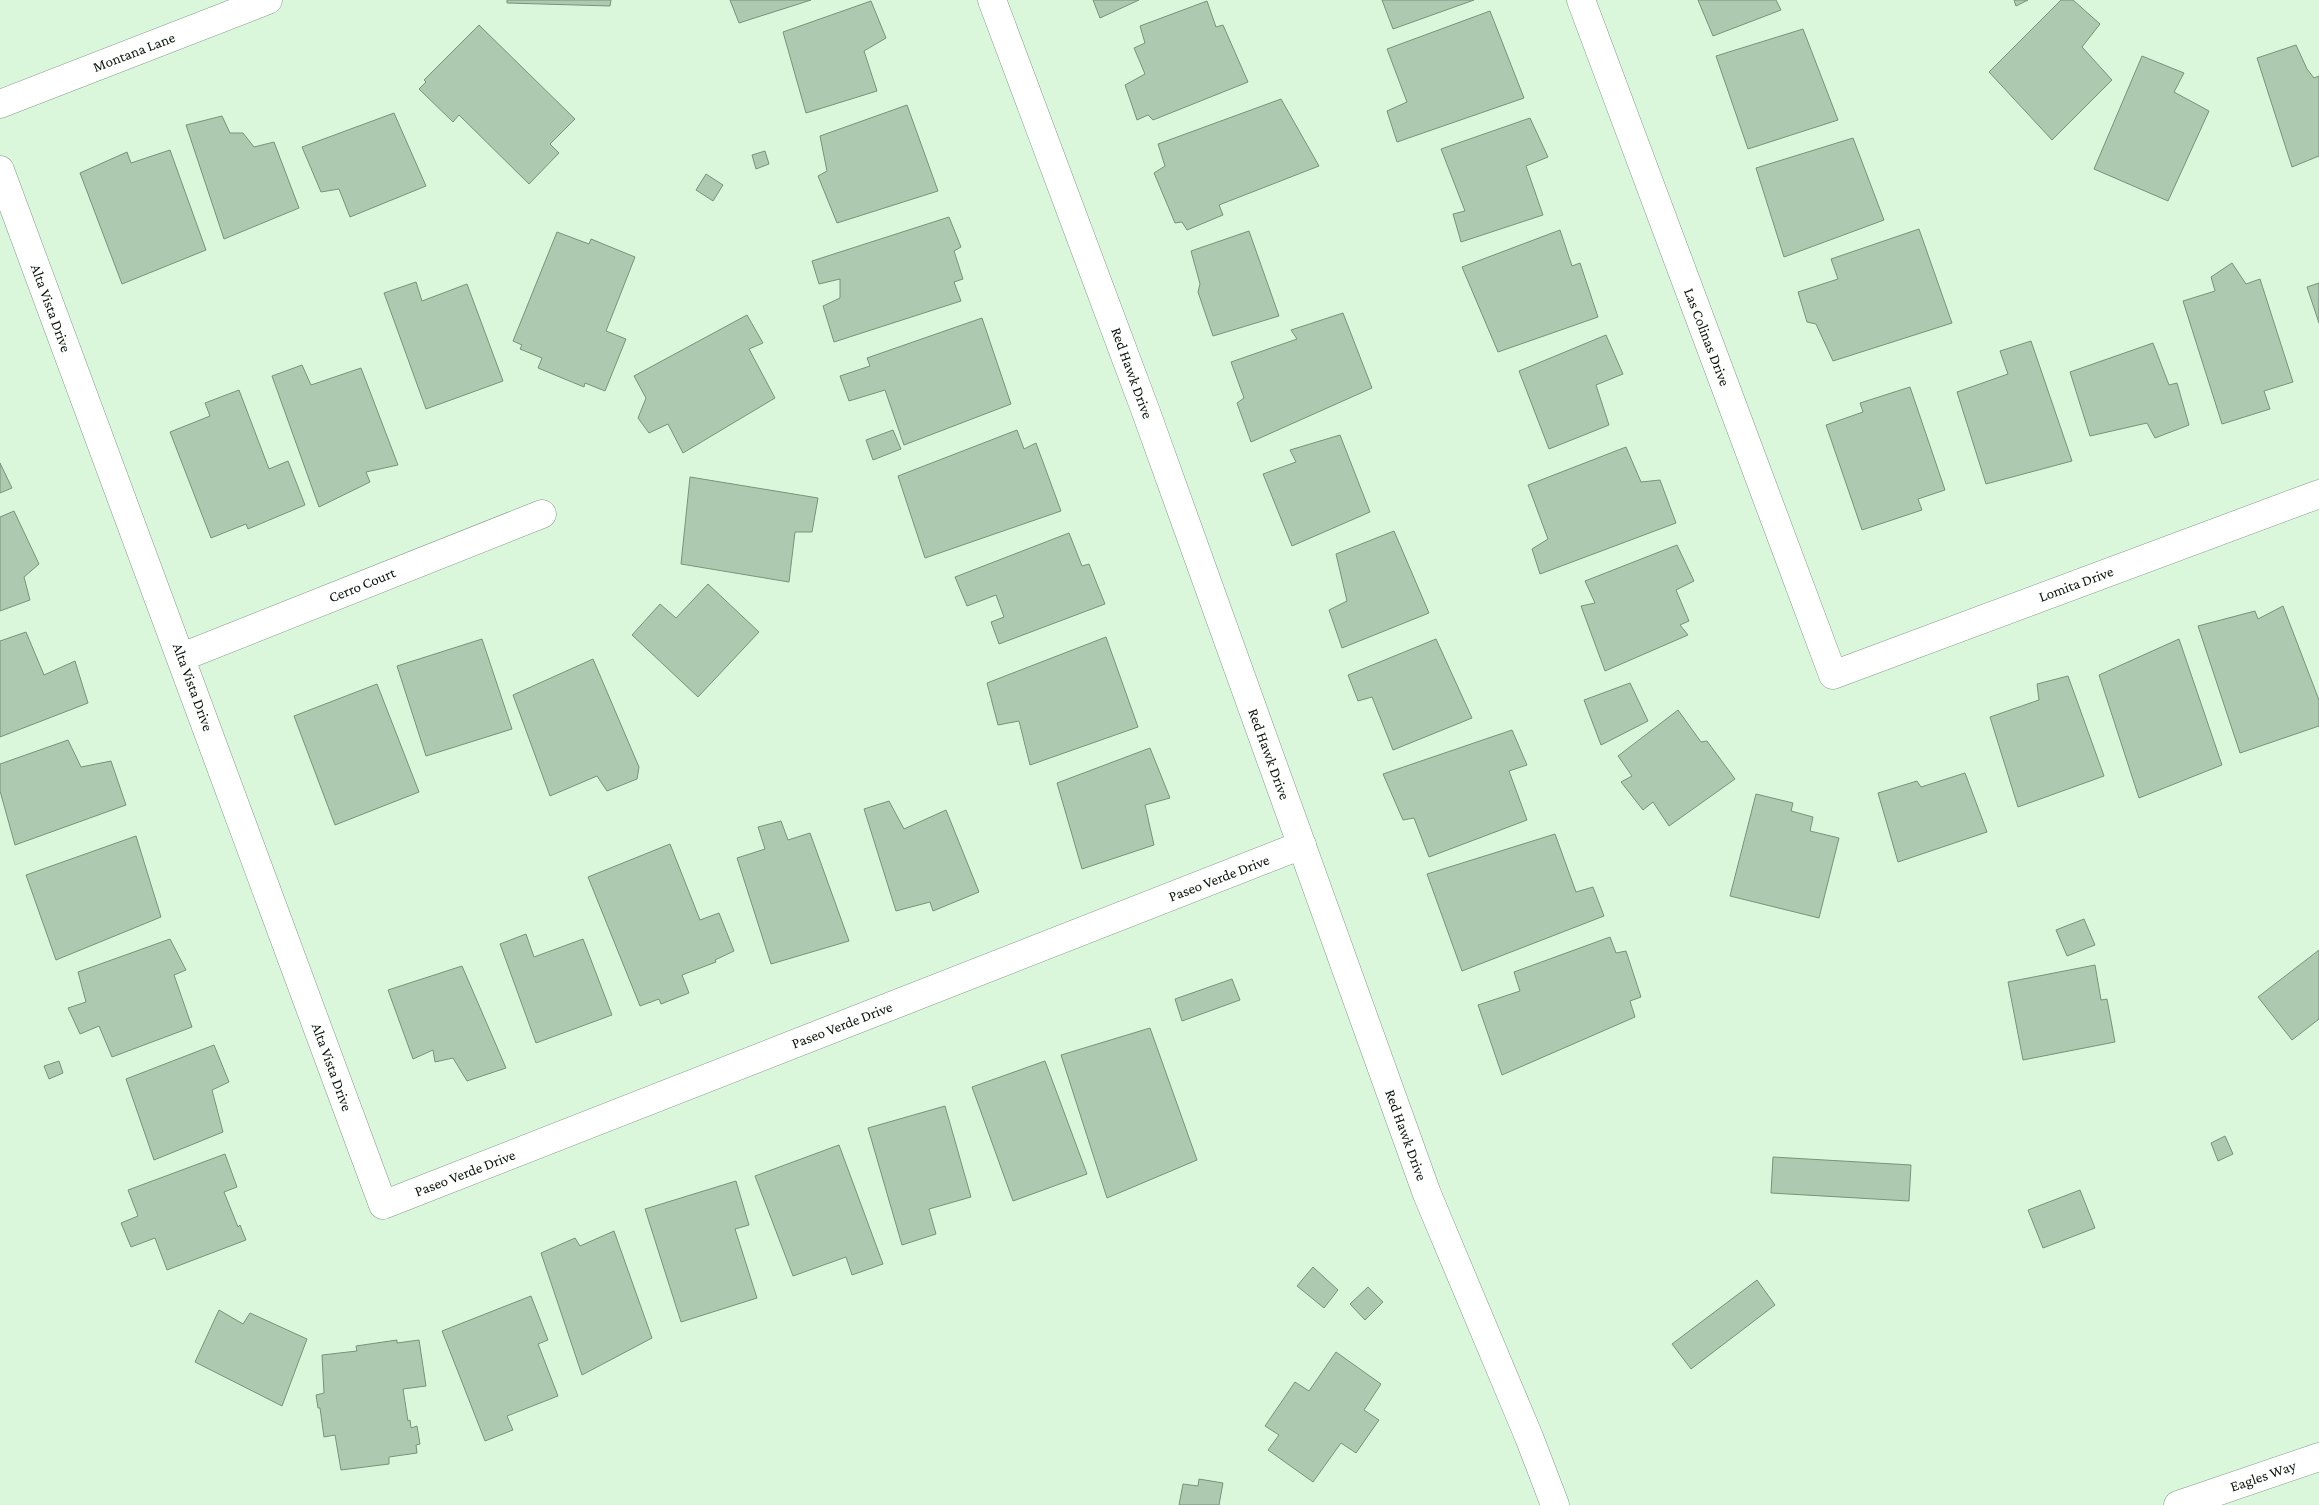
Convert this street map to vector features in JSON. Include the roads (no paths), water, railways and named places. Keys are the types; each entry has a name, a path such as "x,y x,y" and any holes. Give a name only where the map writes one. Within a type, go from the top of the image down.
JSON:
{"street":[{"name":"Montana Lane","path":"0,104 268,0"},
{"name":"Red Hawk Drive","path":"992,0 1149,421 1427,1194 1555,1505"},
{"name":"Las Colinas Drive","path":"1581,0 1833,674"},
{"name":"Alta Vista Drive","path":"0,170 182,657 383,1205"},
{"name":"Lomita Drive","path":"1833,674 2319,494"},
{"name":"Cerro Court","path":"182,657 542,514"},
{"name":"Paseo Verde Drive","path":"383,1205 1302,845"},
{"name":"Eagles Way","path":"2178,1505 2319,1457"}]}
